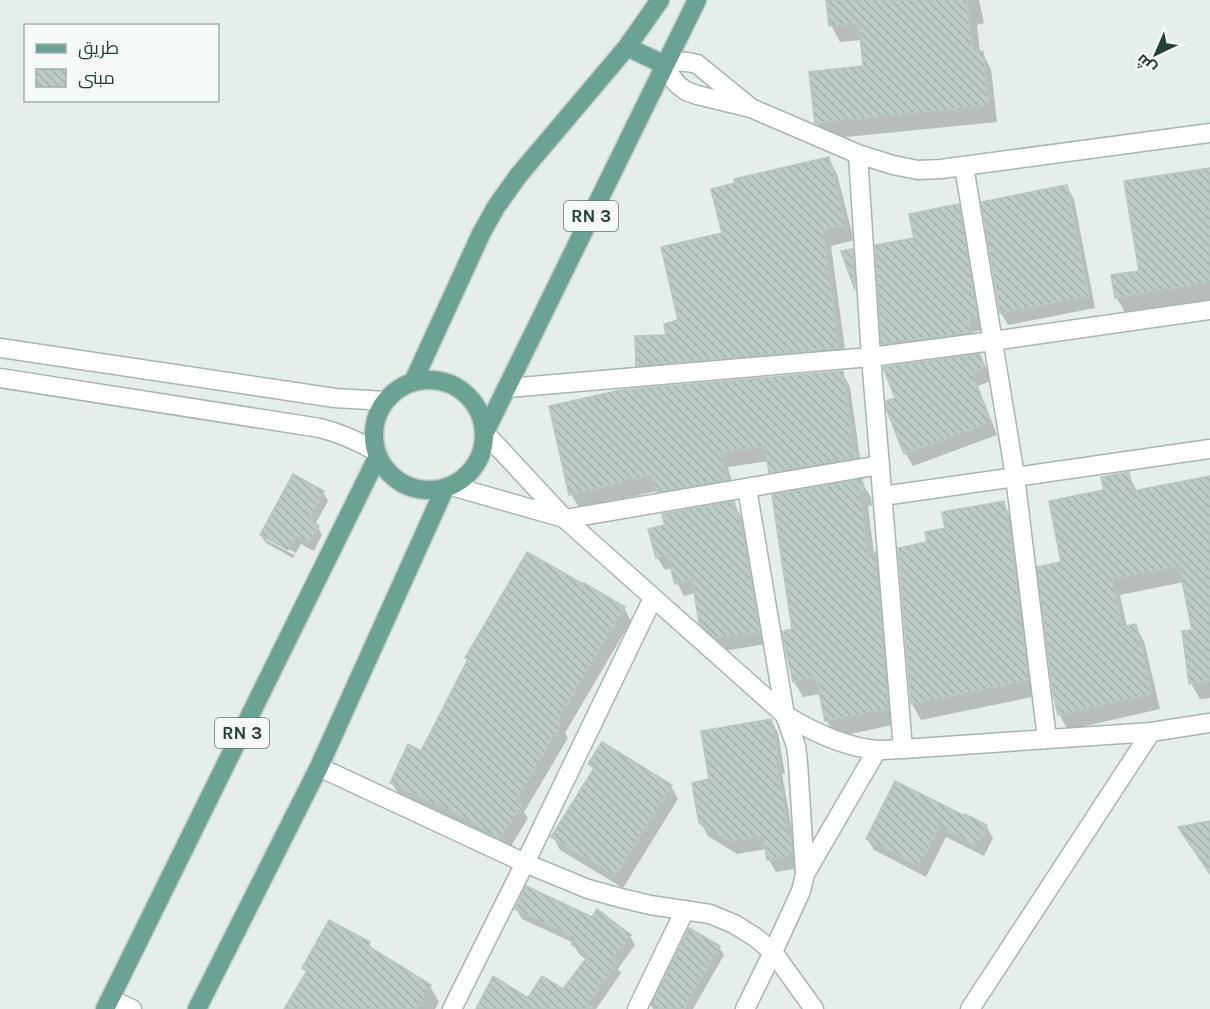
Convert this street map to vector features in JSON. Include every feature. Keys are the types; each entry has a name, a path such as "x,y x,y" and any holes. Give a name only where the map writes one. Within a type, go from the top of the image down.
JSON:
{"main road":[{"path":"413,382 481,234 496,207 518,176 627,47 660,0"},
{"name":"RN 3","path":"485,432 697,0"},
{"path":"627,47 665,65"},
{"path":"430,379 446,382 461,389 474,401 482,416 485,432 483,450 477,465 465,478 448,487 429,490 413,488 399,481 386,470 377,454 374,438 378,413 385,401 403,386 413,382 430,379"},
{"name":"RN 3","path":"107,1004 377,454"},
{"path":"197,1009 319,767 448,487"}],"street":[{"path":"751,108 697,64 676,61 665,65 677,84 686,91 751,108 858,154 918,170 964,166 1210,133"},
{"path":"858,154 871,357 903,749"},
{"path":"964,166 1015,476 1047,739"},
{"path":"507,388 871,357 1210,310"},
{"path":"0,348 335,398 385,401"},
{"path":"0,378 320,428 353,439 377,454"},
{"path":"485,432 565,519 653,598 785,715 825,736 877,750 1151,732 1210,723"},
{"path":"883,496 1210,449"},
{"path":"448,487 565,519 880,465"},
{"path":"745,1009 801,891 805,874 796,746 785,715 747,488"},
{"path":"452,1009 653,598"},
{"path":"970,1009 1151,732"},
{"path":"805,874 877,750"},
{"path":"319,767 525,863 588,889 621,898 710,914 734,924 773,952 814,1009"},
{"path":"637,1009 685,910"},
{"path":"107,1004 132,1009"}],"building":[{"path":"826,0 967,0 973,52 983,51 989,105 815,123 809,72 863,66 859,23 829,26"},
{"path":"829,157 846,225 823,230 839,348 636,366 635,336 666,335 664,324 678,320 661,247 722,233 711,189 735,183 734,179"},
{"path":"1210,168 1210,282 1115,298 1111,275 1139,271 1124,181"},
{"path":"1067,185 1089,296 1000,313 981,202"},
{"path":"959,204 978,317 967,319 972,332 881,344 875,245 914,238 909,214"},
{"path":"853,249 855,290 841,251"},
{"path":"980,354 985,368 972,373 991,422 904,454 886,408 886,401 895,398 883,367"},
{"path":"843,371 854,451 858,450 859,457 769,473 765,446 720,452 728,480 656,492 651,475 569,495 549,406 621,390"},
{"path":"1129,472 1133,491 1210,476 1210,681 1189,684 1182,631 1192,630 1179,566 1112,579 1122,627 1136,624 1152,694 1058,715 1053,693 1037,567 1061,562 1049,501 1104,490 1101,477"},
{"path":"293,474 324,491 309,520 319,526 309,543 296,536 288,550 260,535"},
{"path":"862,479 864,490 860,491 868,554 876,552 888,709 825,721 816,677 793,682 782,632 792,629 772,495"},
{"path":"734,501 743,535 760,632 716,638 699,623 692,579 675,584 667,555 656,558 648,529 665,525 662,514"},
{"path":"1004,501 1029,680 911,704 898,548 927,542 925,532 945,528 942,512"},
{"path":"527,552 625,607 557,721 561,724 516,801 522,804 500,839 437,803 436,805 390,783 408,744 421,751 468,659 465,658"},
{"path":"771,719 779,761 776,762 793,855 767,860 763,836 729,842 699,823 692,783 709,779 701,731"},
{"path":"602,742 672,785 615,876 551,837 594,768 588,764"},
{"path":"895,781 987,825 977,846 939,827 919,866 866,839"},
{"path":"1210,821 1210,874 1178,827"},
{"path":"526,886 592,917 597,909 631,935 612,960 618,963 587,1004 595,1009 476,1009 493,976 528,998 542,976 563,989 588,956 571,944 576,938 515,909"},
{"path":"329,920 370,942 368,946 431,985 416,1009 284,1009 307,971 302,968"},
{"path":"689,928 720,946 684,1009 654,1009 651,1005"}]}
